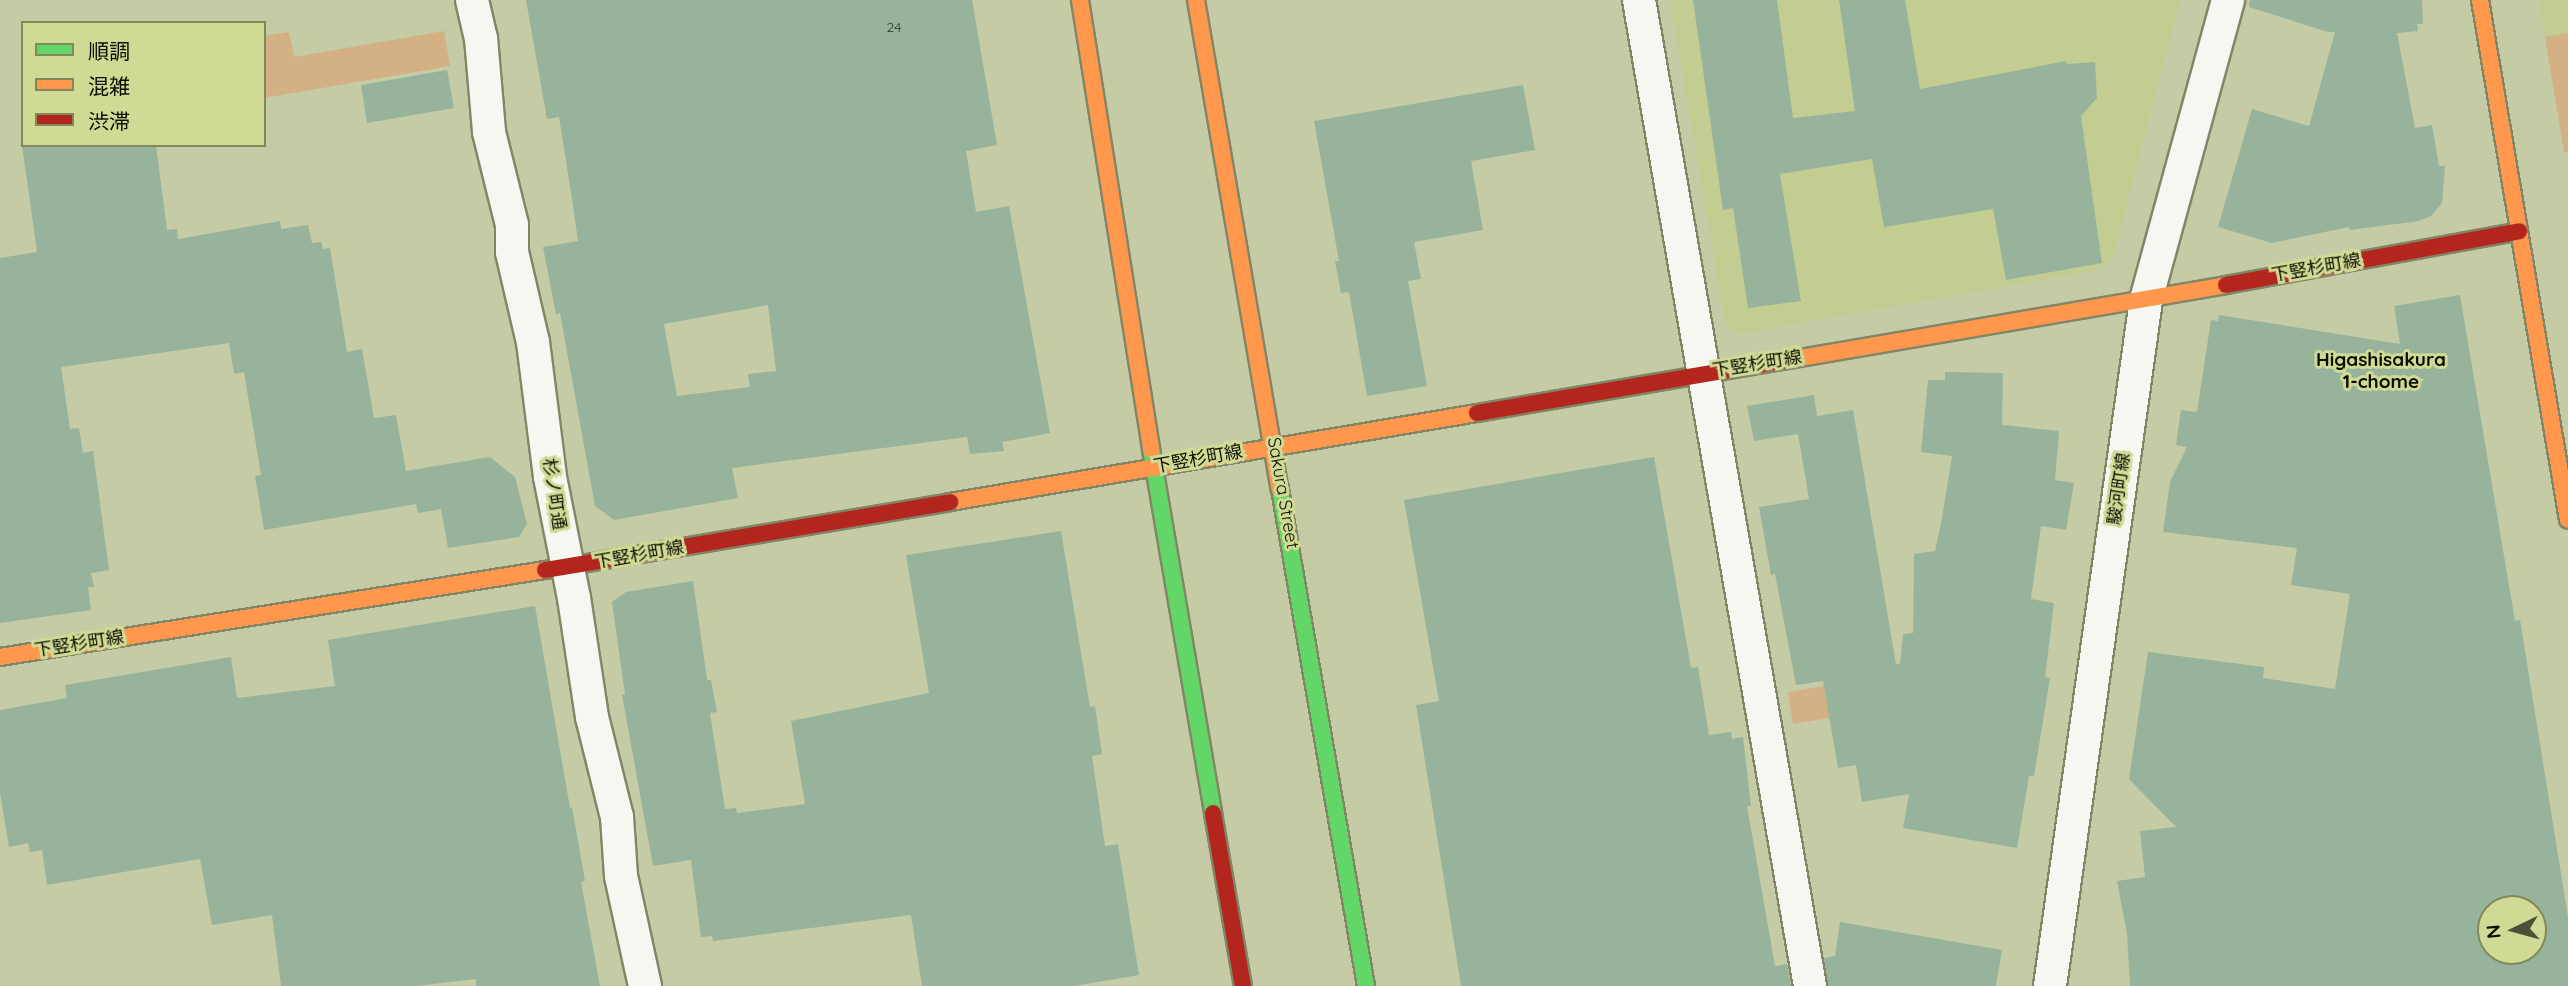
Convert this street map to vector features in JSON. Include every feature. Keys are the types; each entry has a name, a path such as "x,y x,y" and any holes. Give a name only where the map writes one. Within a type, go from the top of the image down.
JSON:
{"main road":[{"path":"1080,0 1154,467 1243,986"},
{"name":"Sakura Street","path":"1196,0 1366,986"},
{"path":"2480,0 2568,520"},
{"name":"下竪杉町線","path":"0,657 566,567 2146,300 2519,231"}],"street":[{"name":"杉ノ町通","path":"472,0 481,38 489,132 512,225 512,252 533,342 550,477 566,567 575,598 592,717 617,817 621,876 645,986"},
{"path":"1639,0 1810,986"},
{"name":"駿河町線","path":"2050,986 2146,300 2228,0"}],"shaded area":[{"path":"1670,0 2180,0 2113,256 2098,270 1737,334 1725,322"},
{"path":"2539,0 2568,0 2568,33 2545,37"},
{"path":"444,31 450,66 266,98 266,36 289,32 294,57"},
{"path":"2568,33 2568,152 2564,152 2545,37"},
{"path":"1895,675 1900,706 1793,724 1788,692"}],"building":[{"path":"526,0 972,0 997,145 966,151 976,212 1009,206 1050,433 1002,442 1004,451 970,454 967,437 732,468 738,498 614,520 595,506 560,313 556,314 543,247 578,241 559,117 547,119","holes":["768,305 776,371 748,374 750,387 677,396 664,324"]},
{"path":"1693,0 1777,0 1793,118 1855,111 1839,0 1905,0 1920,89 2066,61 2067,64 2095,62 2097,98 2081,116 2102,263 2006,280 1993,209 1884,227 1872,159 1780,174 1801,301 1748,308 1733,208 1723,210"},
{"path":"2250,0 2422,0 2423,24 2417,24 2418,31 2397,33 2415,128 2432,125 2439,166 2445,166 2442,203 2431,216 2419,221 2350,230 2349,227 2272,243 2218,227 2252,109 2309,126 2335,32 2249,7"},
{"path":"447,70 454,108 367,123 361,85"},
{"path":"1523,85 1535,150 1471,161 1483,230 1414,242 1421,279 1408,281 1427,386 1367,396 1349,292 1341,293 1335,261 1339,261 1314,121"},
{"path":"22,147 156,147 167,230 177,229 178,239 280,221 281,229 308,225 312,243 321,242 323,249 330,248 347,352 362,349 374,418 396,415 406,471 490,457 515,477 527,524 519,537 448,548 441,509 418,513 416,504 264,530 255,476 261,475 244,372 234,374 229,343 61,367 70,429 79,428 83,453 93,451 109,570 91,573 94,587 88,587 91,610 0,623 0,258 37,252"},
{"path":"2460,295 2515,621 2520,620 2568,917 2568,986 2130,986 2127,934 2117,881 2145,877 2140,831 2176,827 2129,779 2148,652 2264,667 2263,678 2335,689 2350,594 2291,585 2297,548 2163,532 2170,482 2187,447 2176,445 2181,410 2197,412 2211,320 2218,321 2219,315 2400,344 2394,306"},
{"path":"1945,372 2003,373 2002,425 2059,431 2055,480 2074,483 2066,530 2041,526 2031,599 2054,603 2045,677 2050,678 2034,776 2029,776 2017,848 1903,828 1909,794 1862,802 1856,765 1838,768 1823,681 1796,685 1759,507 1809,499 1798,434 1754,441 1747,406 1814,395 1817,416 1853,410 1896,664 1900,664 1903,634 1913,633 1914,554 1935,551 1952,456 1921,452 1928,380 1945,380"},
{"path":"1654,457 1691,668 1698,667 1709,735 1731,732 1732,739 1743,737 1751,806 1747,806 1775,966 1787,964 1791,986 1461,986 1416,705 1439,701 1404,500"},
{"path":"1061,531 1090,707 1095,706 1102,754 1092,756 1105,846 1118,844 1139,975 1074,986 922,986 911,915 713,941 712,936 701,937 691,860 653,866 622,695 625,695 612,602 626,592 693,581 707,680 711,680 717,712 710,713 725,809 736,808 737,813 805,804 791,721 929,693 906,555"},
{"path":"535,606 585,881 581,882 600,986 476,986 476,979 416,986 281,986 272,915 212,925 200,859 47,885 42,850 30,852 28,843 9,847 0,793 0,710 67,698 65,685 231,657 237,698 335,686 328,640"},
{"path":"1840,922 2002,950 1996,986 1828,986 1824,958 1835,956"}],"traffic: fast":[{"path":"1151,449 1213,813"},
{"path":"1280,489 1366,986"}],"traffic: slow":[{"path":"1080,0 1151,449"},
{"path":"1196,0 1280,489"},
{"path":"2480,0 2568,520"},
{"path":"1788,360 2226,285"},
{"path":"950,502 1477,413"},
{"path":"0,657 545,570"}],"traffic: jam":[{"path":"2226,285 2519,231"},
{"path":"1477,413 1788,360"},
{"path":"545,570 950,502"},
{"path":"1213,813 1243,986"}],"district":[{"name":"Higashisakura 1-chome","path":"2381,371"}]}
